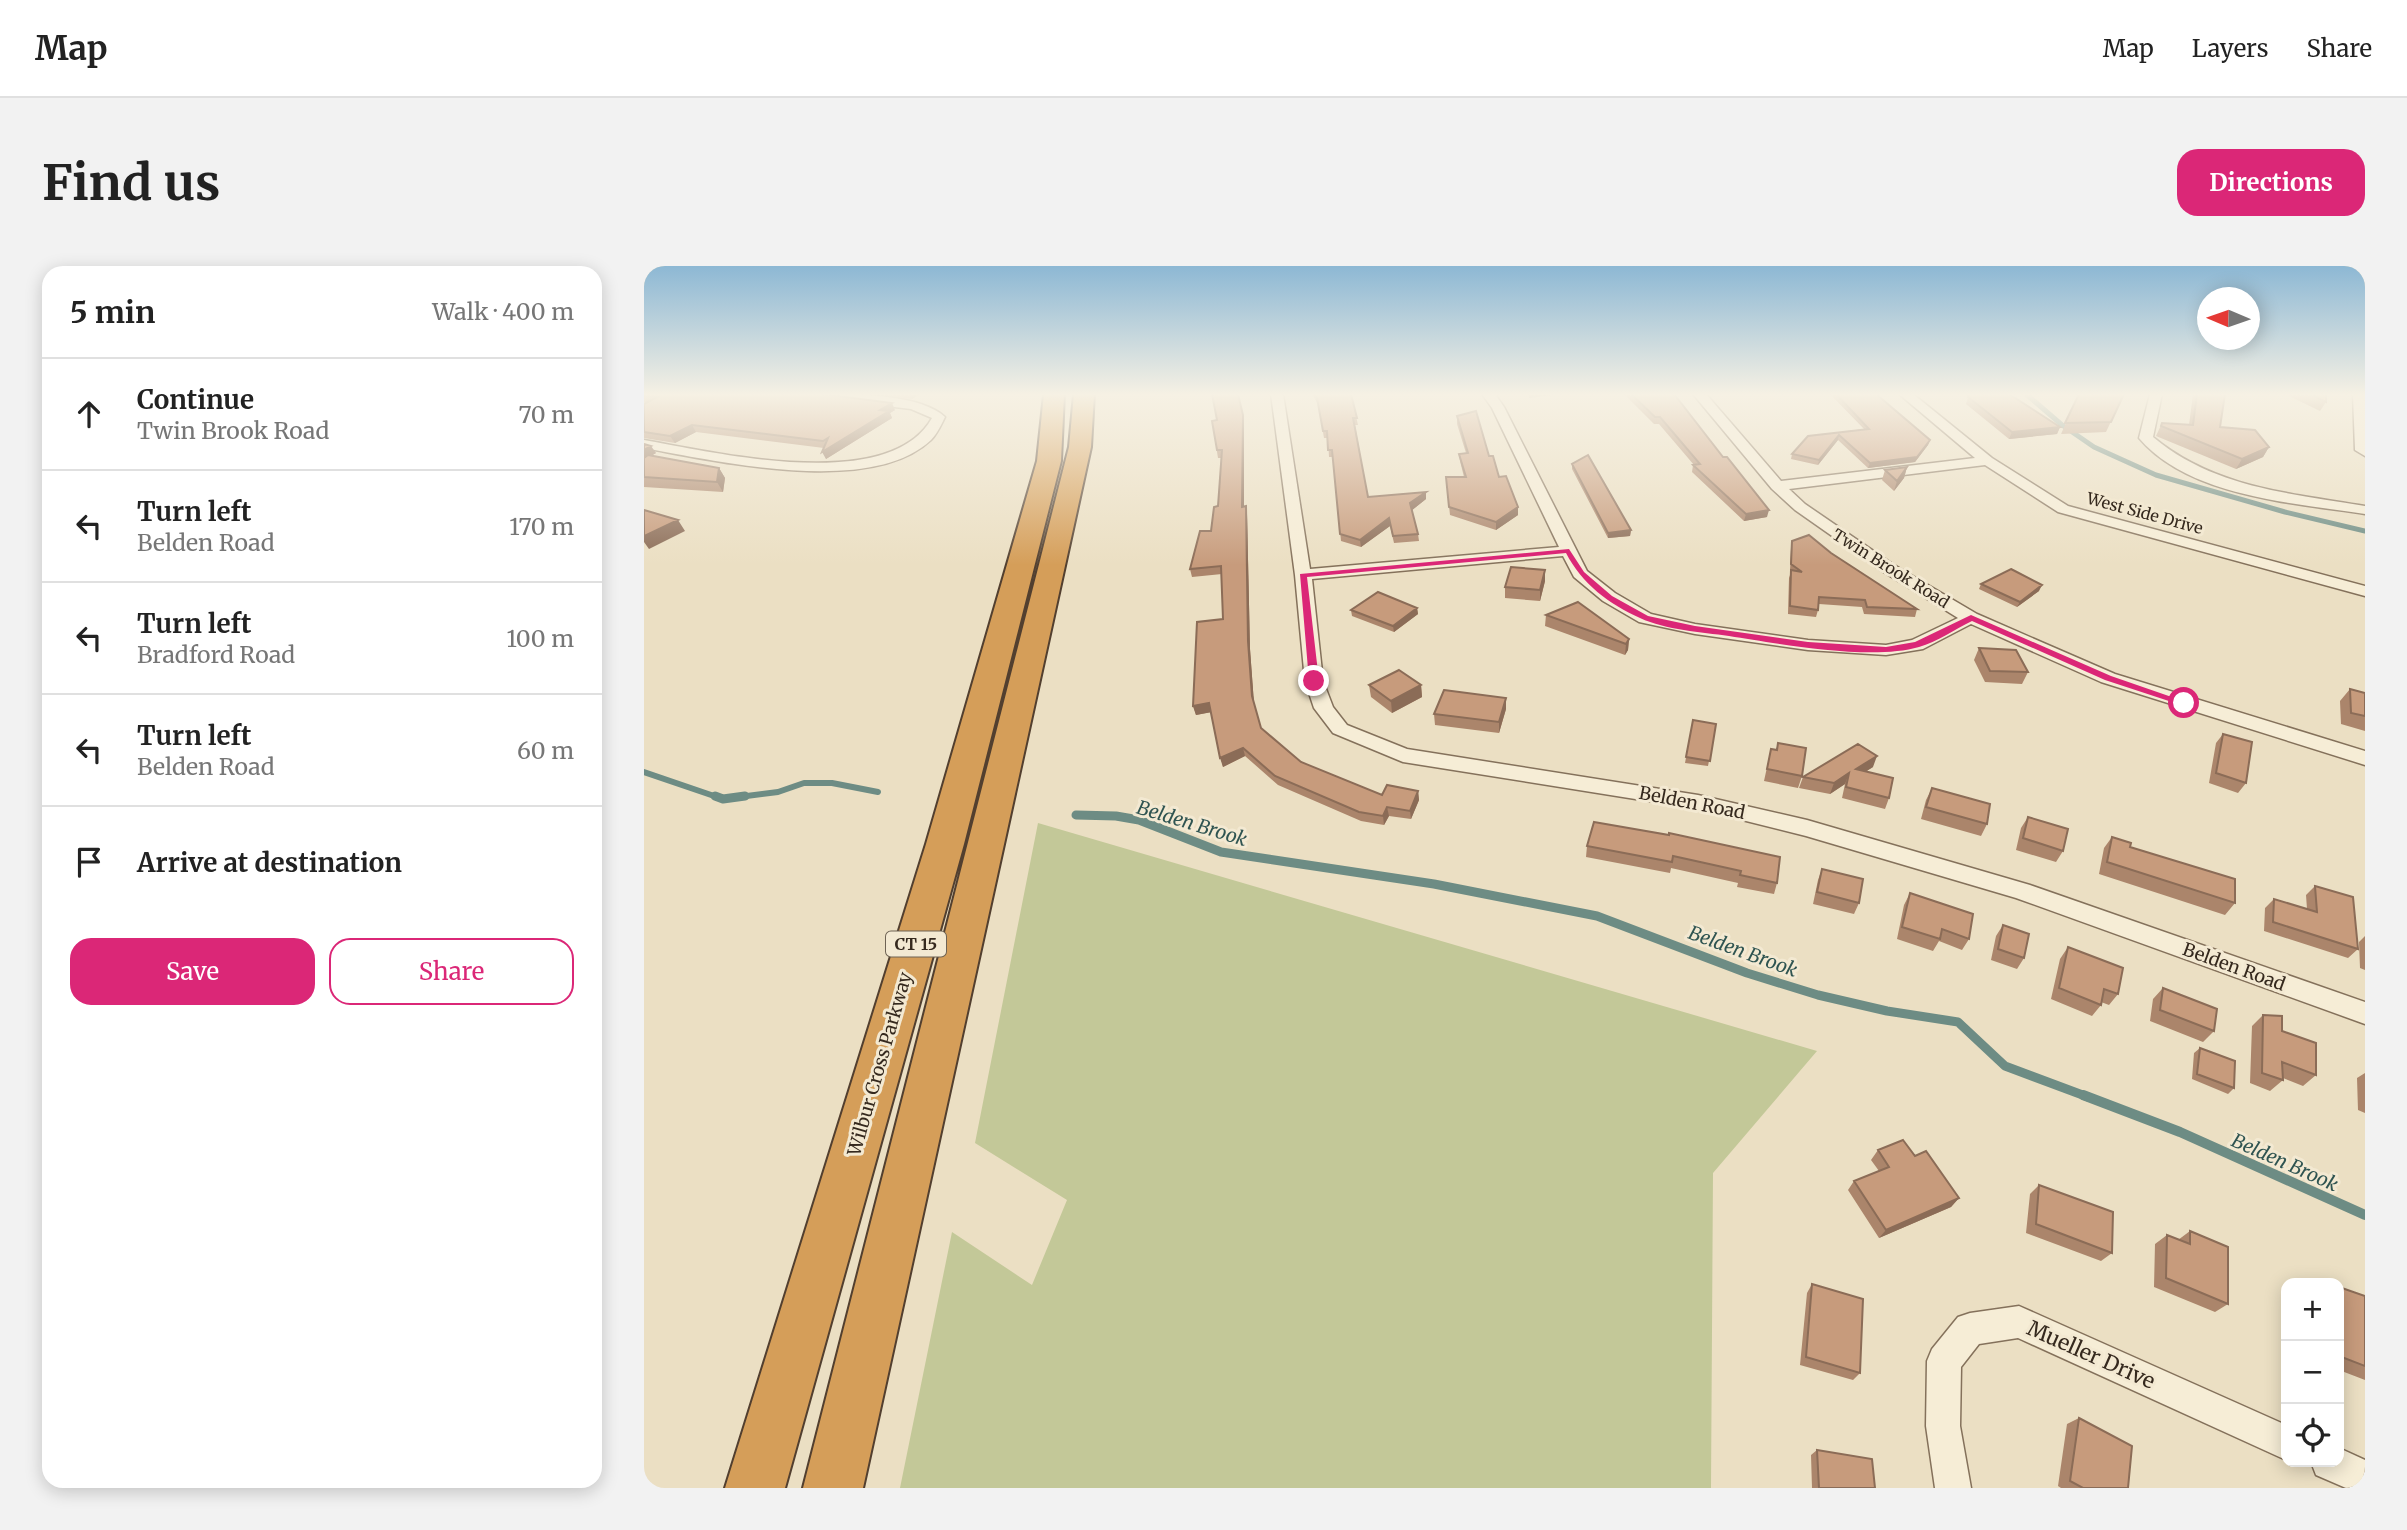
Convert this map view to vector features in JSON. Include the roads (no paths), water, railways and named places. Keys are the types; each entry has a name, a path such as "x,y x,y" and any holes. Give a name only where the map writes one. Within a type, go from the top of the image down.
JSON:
{"highway":[{"name":"Wilbur Cross Parkway","path":"755,1488 945,845 1050,451"},
{"name":"CT 15","path":"833,1488 1079,451"}],"street":[{"path":"691,451 810,469 882,461 901,451"},
{"name":"Belden Road","path":"1287,451 1314,681 1324,708 1340,729 1403,755 1698,802 1807,828 2022,891 2365,1013"},
{"path":"1520,451 1580,573 1609,597 1645,618 1695,629 1808,645 1886,650 1917,645 1971,618"},
{"name":"Twin Brook Road","path":"1747,451 1777,486 1824,526 1971,618 2108,678 2365,758"},
{"name":"West Side Drive","path":"1975,451 2063,509 2365,591"},
{"path":"2159,451 2190,471 2262,491 2365,510"},
{"path":"1777,486 1987,461"},
{"path":"1303,575 1569,551"},
{"name":"Mueller Drive","path":"1953,1488 1943,1426 1944,1361 1970,1329 2019,1322 2281,1441"},
{"path":"2340,1467 2365,1478"}],"waterway":[{"path":"2103,451 2156,475 2285,512 2365,531"},
{"name":"Belden Brook","path":"644,772 720,798"},
{"name":"Belden Brook","path":"731,798 778,792 804,783 832,783 878,792"},
{"name":"Belden Brook","path":"715,796 723,799 745,796"},
{"name":"Belden Brook","path":"1076,815 1116,816 1139,820 1221,852 1434,884 1597,916 1747,973 1818,995 1887,1011 1958,1022 2005,1066 2088,1097"},
{"name":"Belden Brook","path":"2083,1095 2180,1132 2365,1215"}]}
